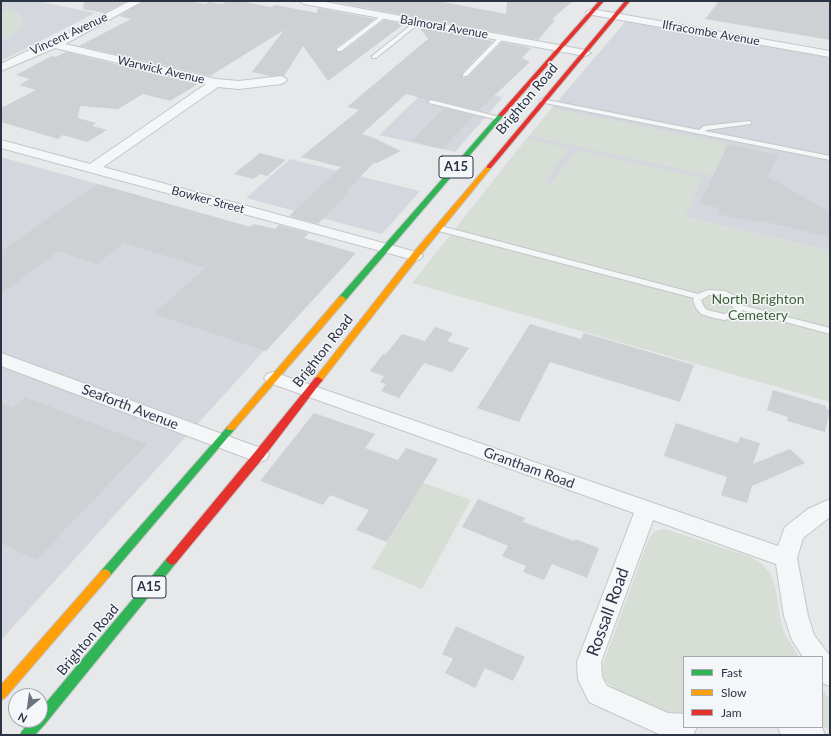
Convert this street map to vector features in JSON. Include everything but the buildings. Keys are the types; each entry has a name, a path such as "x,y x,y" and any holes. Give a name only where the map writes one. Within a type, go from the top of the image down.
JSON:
{"main road":[{"name":"Brighton Road","path":"1,694 498,118 602,1"},
{"name":"Brighton Road","path":"48,710 259,455 415,256 542,101 585,53 628,1"}],"street":[{"name":"Vincent Avenue","path":"1,68 53,44 138,1"},
{"name":"Balmoral Avenue","path":"304,1 585,53"},
{"name":"Ilfracombe Avenue","path":"592,12 830,54"},
{"name":"Warwick Avenue","path":"53,44 216,83"},
{"path":"216,83 239,85 281,80"},
{"name":"Warwick Avenue","path":"92,169 216,83"},
{"name":"Bowker Street","path":"1,144 415,256"},
{"name":"Seaforth Avenue","path":"1,359 259,455"},
{"name":"Grantham Road","path":"273,378 786,558"},
{"path":"815,656 804,640 796,616 786,558 793,533 816,515 830,507"},
{"name":"Rossall Road","path":"646,510 590,662 590,679 598,694 667,725 683,726"},
{"path":"823,665 830,675"},
{"path":"794,728 812,735"}],"lane":[{"path":"339,50 384,16"},
{"path":"374,57 418,22"},
{"path":"465,75 502,37"},
{"path":"542,101 830,158"},
{"path":"431,102 498,118"},
{"path":"701,133 704,128 749,124"},
{"path":"438,228 699,297 708,292 722,293 734,299 738,307 738,311 730,316 710,315 700,308 698,304 699,297"},
{"path":"738,307 830,331"}],"shaded area":[{"path":"1,1 37,1 95,13 1,61"},
{"path":"626,21 830,56 830,251 499,173"},
{"path":"433,83 503,97 455,152 379,135"},
{"path":"1,157 351,255 1,640"},
{"path":"290,159 420,191 382,234 246,198"}],"green space":[{"path":"1,9 20,14 24,20 11,36 1,41"},
{"path":"552,108 728,144 713,176 530,136"},
{"name":"North Brighton Cemetery","path":"527,138 569,148 544,184 550,185 576,150 703,178 685,217 830,251 830,402 412,283"},
{"path":"423,483 471,500 422,589 372,568"},
{"path":"665,529 751,557 762,564 770,573 775,586 784,633 798,656 683,656 683,713 678,714 662,711 615,689 604,680 602,667 649,538 655,531"},
{"path":"823,690 830,700 830,729 823,728"}],"traffic: fast":[{"path":"342,299 501,115"},
{"path":"105,574 231,428"},
{"path":"48,710 172,560"},
{"path":"27,735 33,728"}],"traffic: slow":[{"path":"318,380 415,256 489,167"},
{"path":"231,428 342,299"},
{"path":"1,694 105,574"}],"traffic: jam":[{"path":"501,115 602,1"},
{"path":"489,167 628,1"},
{"path":"172,560 259,455 318,380"}]}
